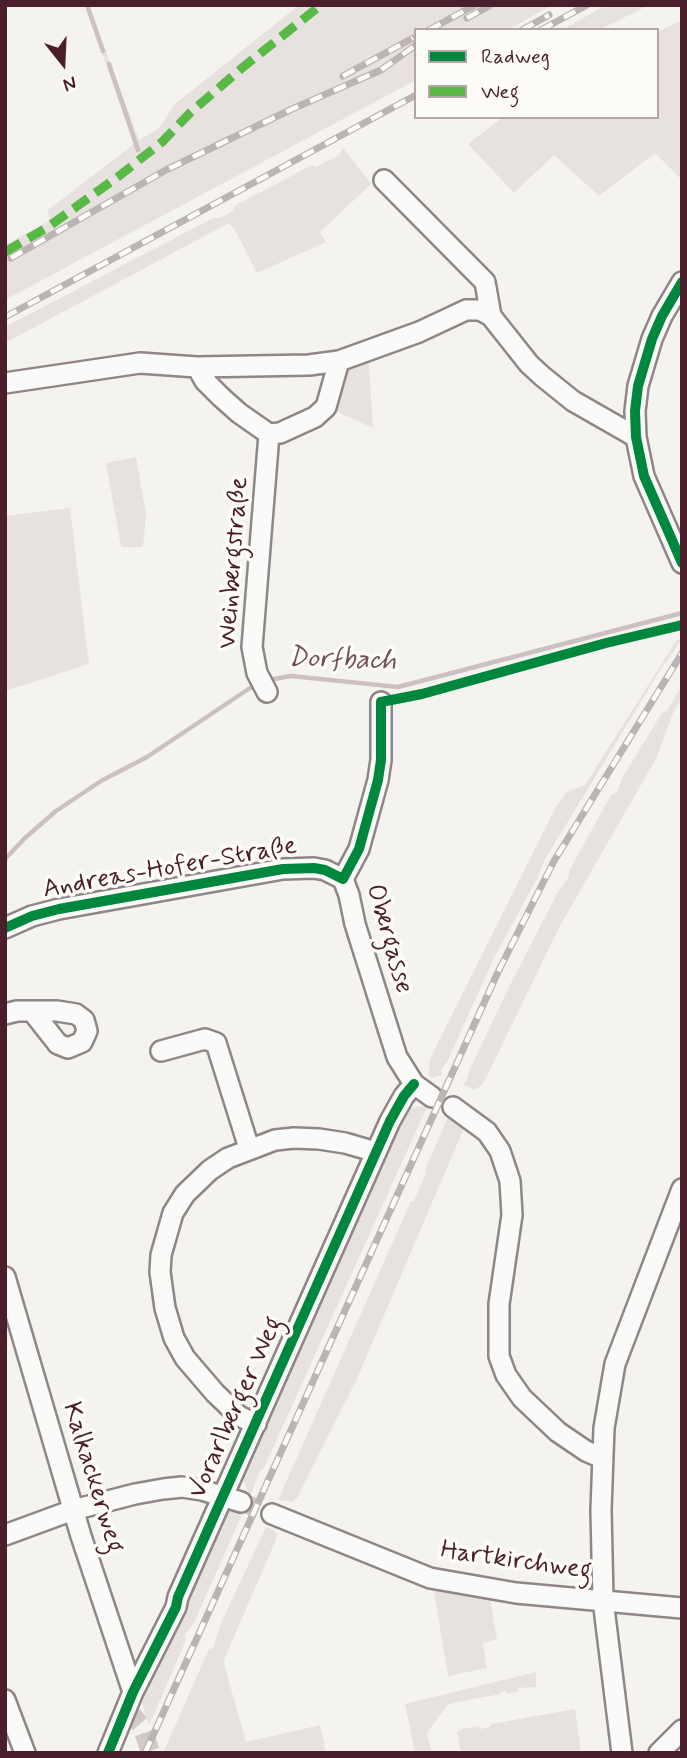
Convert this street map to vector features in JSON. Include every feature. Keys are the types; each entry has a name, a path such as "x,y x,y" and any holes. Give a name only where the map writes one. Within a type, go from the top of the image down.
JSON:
{"street":[{"path":"384,180 485,282 491,316"},
{"path":"682,282 662,316 645,360 635,411 636,437 644,476 682,562"},
{"path":"5,383 140,363 197,367 309,365 339,361 419,332 466,310 480,310 491,316 529,364 542,376 573,401 636,437"},
{"path":"197,367 205,381 220,397 269,434 280,433 315,417 326,407 339,361"},
{"name":"Weinbergstraße","path":"264,685 252,648 269,434"},
{"name":"Obergasse","path":"381,702 381,760 378,780 359,849 343,879 397,1058 414,1084 432,1097"},
{"name":"Andreas-Hofer-Straße","path":"5,928 32,916 59,909 283,869 326,870 343,879"},
{"path":"5,1014 17,1010 32,1012"},
{"path":"161,1051 205,1039 216,1043 249,1148"},
{"name":"Vorarlberger Weg","path":"108,1753 133,1692 176,1607 178,1597 232,1499 256,1424 376,1152 399,1104 414,1084"},
{"path":"453,1107 486,1132 500,1151 510,1181 512,1215 499,1304 499,1356 506,1375 522,1398 558,1432 586,1451 602,1458"},
{"name":"Vorarlberger Weg","path":"256,1424 239,1416 185,1359 168,1322 160,1272 167,1228 185,1194 210,1170 249,1148 293,1138 345,1143 376,1152"},
{"path":"622,1753 603,1600 602,1458 608,1398 615,1364 682,1189"},
{"name":"Kalkackerweg","path":"5,1277 73,1510 133,1692"},
{"path":"5,1535 73,1510 163,1489 183,1487 232,1499"},
{"name":"Hartkirchweg","path":"272,1514 430,1578 507,1592 682,1608"},
{"path":"5,1700 25,1753"},
{"path":"659,1753 682,1730"}],"shaded area":[{"path":"85,5 89,5 139,140 159,128 175,104 299,5 552,5 512,28 414,28 414,81 5,300 5,245 49,221 48,210 134,144"},
{"path":"606,5 649,5 603,28 566,28"},
{"path":"682,20 682,180 655,153 599,196 554,155 514,193 468,144 500,119 659,119 659,31"},
{"path":"343,148 371,184 320,232 326,242 257,273 229,223 5,343 5,327 213,218 220,218 233,211 234,206 312,165 315,167 339,155"},
{"path":"368,350 373,428 326,407 339,361"},
{"path":"136,457 146,514 143,547 121,547 106,463"},
{"path":"70,508 89,664 5,691 5,516"},
{"path":"682,639 659,672 544,861 494,958 441,1070 442,1075 432,1078 428,1075 430,1059 556,807 567,792 585,785 676,641"},
{"path":"682,685 682,697 673,713 657,757 560,926 483,1084 475,1090 463,1085 510,985 559,890 569,877 569,871 611,795 617,792 622,778"},
{"path":"420,1106 427,1107 250,1496 242,1478 398,1125 405,1113"},
{"path":"449,1115 462,1122 464,1128 356,1381 297,1498 292,1502 278,1500 411,1201 414,1201"},
{"path":"232,1510 243,1512 194,1623 185,1635 186,1640 149,1726 140,1697 225,1515"},
{"path":"266,1527 277,1534 275,1542 224,1660 225,1667 246,1742 320,1725 326,1753 163,1753 208,1651 213,1648 221,1623"},
{"path":"433,1585 490,1598 497,1639 483,1643 487,1668 448,1676"},
{"path":"536,1672 536,1687 518,1688 519,1691 507,1694 506,1691 448,1704 427,1733 432,1753 415,1753 405,1704"},
{"path":"575,1709 581,1753 464,1753 460,1750 457,1732 462,1729 479,1726 480,1729 491,1724"}],"waterway":[{"path":"87,5 103,51"},
{"path":"109,64 138,150"},
{"name":"Dorfbach","path":"268,680 291,676 398,687 682,613"},
{"name":"Dorfbach","path":"5,859 56,811 101,781 147,757 256,684"}],"tunnel":[{"path":"241,1502 272,1514"},
{"path":"125,1713 134,1717 141,1725 151,1753"}],"railway":[{"path":"433,28 475,5"},
{"path":"467,18 491,5"},
{"path":"545,28 587,5"},
{"path":"526,28 549,15"},
{"path":"343,76 413,38"},
{"path":"11,258 166,170 292,109 381,70 414,46"},
{"path":"5,317 414,96"},
{"path":"145,1753 498,972 554,861 682,653"}],"marked path":[{"path":"5,252 48,227 119,176 162,142 191,112 242,68 321,5"}],"cycle path":[{"path":"682,282 652,339 638,386 635,411 636,437 644,476 682,563"},
{"path":"5,928 32,916 59,909 283,869 314,868 343,879 359,849 378,780 381,760 381,702 422,694 682,625"},
{"path":"108,1753 133,1692 176,1607 178,1597 390,1121 414,1084"}]}
